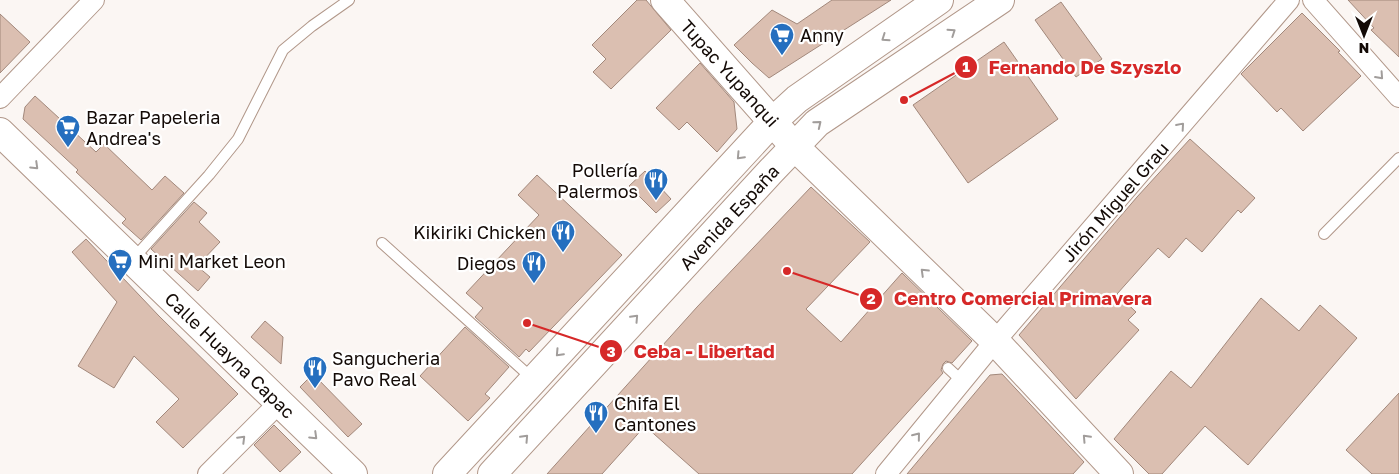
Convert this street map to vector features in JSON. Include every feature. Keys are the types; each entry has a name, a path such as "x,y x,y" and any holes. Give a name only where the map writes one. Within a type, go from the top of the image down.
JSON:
{"main road":[{"name":"Tupac Yupanqui","path":"665,0 794,146 995,341 1119,474"},
{"name":"Avenida España","path":"447,474 773,121 797,99 939,0"},
{"name":"Avenida España","path":"492,474 817,123 1000,0"},
{"name":"Calle Huayna Capac","path":"0,132 353,474"}],"street":[{"path":"0,98 94,0"},
{"name":"Jirón Miguel Grau","path":"886,474 955,374 995,341 1289,0"},
{"path":"1313,0 1399,97"},
{"path":"208,474 278,402"}],"lane":[{"path":"132,260 209,175 238,139 283,50 312,26 350,0"},
{"path":"1324,234 1399,158"},
{"path":"382,244 534,380"}],"building":[{"path":"637,0 646,0 671,30 611,89 593,72 606,59 592,45"},
{"path":"832,0 891,0 769,78 734,45 772,10 797,24"},
{"path":"1348,0 1399,0 1399,57 1371,30 1374,28"},
{"path":"1061,2 1102,59 1076,77 1035,20"},
{"path":"1302,13 1340,51 1338,52 1361,76 1303,131 1281,108 1277,112 1241,74"},
{"path":"0,14 30,42 0,73"},
{"path":"1004,42 1058,119 968,183 913,105"},
{"path":"700,63 734,102 737,129 717,152 687,122 679,130 656,108"},
{"path":"35,96 96,152 104,144 152,190 165,176 184,193 141,240 122,223 126,219 76,172 78,170 23,119 25,107"},
{"path":"1190,139 1255,198 1241,213 1238,210 1202,252 1186,238 1169,258 1158,248 1117,294 1136,312 1128,320 1139,330 1076,399 1019,335 1137,197"},
{"path":"645,171 671,199 656,213 629,186"},
{"path":"537,175 622,255 529,352 526,349 519,357 475,317 483,308 466,293 539,215 518,195"},
{"path":"811,187 870,242 806,309 841,342 902,273 972,341 952,363 946,361 943,364 941,370 943,373 852,474 699,474 645,426 602,474 547,474 697,307"},
{"path":"194,202 207,213 199,222 220,242 197,266 210,277 198,291 151,249"},
{"path":"86,239 159,316 238,394 183,448 156,422 179,399 134,356 114,388 78,366 117,302 72,252"},
{"path":"1261,298 1299,331 1320,305 1357,338 1248,465 1205,426 1162,474 1149,474 1114,439 1171,371 1191,388"},
{"path":"265,321 283,337 281,364 251,337"},
{"path":"465,327 509,367 485,394 490,398 468,421 420,376"},
{"path":"313,374 362,424 348,437 300,387"},
{"path":"1002,374 1084,462 1073,474 907,474 990,375"},
{"path":"1399,393 1399,474 1372,474 1346,450"},
{"path":"274,425 301,452 280,472 254,445"}],"place":[{"name":"Anny","path":"782,56"},
{"name":"Fernando De Szyszlo","path":"904,100"},
{"name":"Bazar Papeleria Andrea's","path":"68,148"},
{"name":"Pollería Palermos","path":"656,201"},
{"name":"Kikiriki Chicken","path":"563,253"},
{"name":"Centro Comercial Primavera","path":"787,271"},
{"name":"Mini Market Leon","path":"120,282"},
{"name":"Diegos","path":"534,284"},
{"name":"Ceba - Libertad","path":"527,323"},
{"name":"Sangucheria Pavo Real","path":"315,389"},
{"name":"Chifa El Cantones","path":"596,434"}]}
